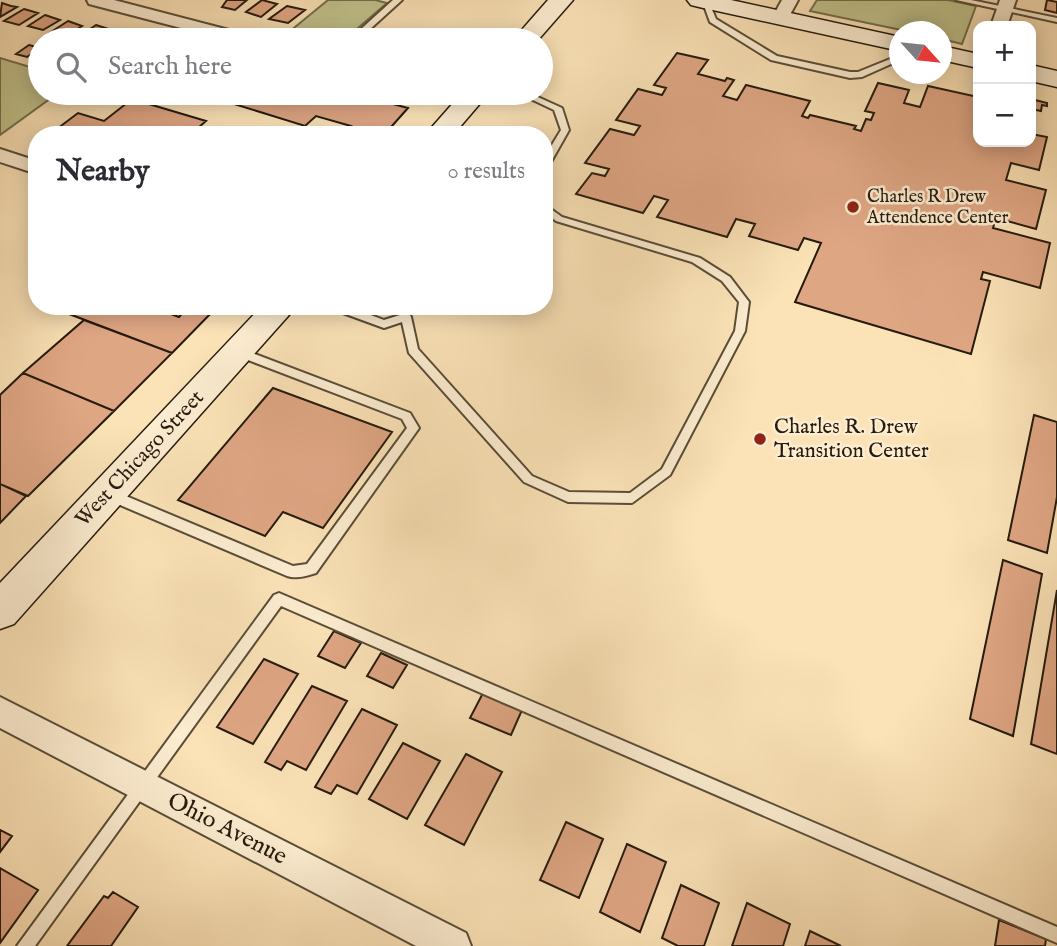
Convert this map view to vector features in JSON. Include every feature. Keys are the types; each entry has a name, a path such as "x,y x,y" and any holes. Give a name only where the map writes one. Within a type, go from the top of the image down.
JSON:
{"street":[{"path":"95,0 200,28"},
{"path":"536,28 561,0"},
{"path":"702,1 785,9 889,41"},
{"path":"952,55 973,60"},
{"path":"1036,74 1057,79"},
{"path":"446,126 466,105"},
{"path":"0,155 28,165"},
{"name":"West Chicago Street","path":"0,611 273,315"},
{"name":"Ohio Avenue","path":"0,712 453,946"}],"lane":[{"path":"960,0 1007,5 1057,20"},
{"path":"365,28 393,1"},
{"path":"702,1 712,20 774,58 850,75 859,75 889,62"},
{"path":"551,105 558,108 565,130 553,151"},
{"path":"404,315 413,350 528,479 568,497 632,498 666,472 740,331 744,302 726,279 696,260 559,219 553,214"},
{"path":"360,315 384,324 398,315"},
{"path":"108,494 292,572 311,569 413,428 406,416 239,352"},
{"path":"25,946 279,599 1057,935"}],"green space":[{"path":"328,0 375,0 387,3 358,28 294,28"},
{"path":"817,0 948,0 976,6 962,44 952,42 952,21 889,21 889,27 810,11"},
{"path":"0,58 28,66 28,105 41,105 0,135"}],"building":[{"path":"227,0 247,0 235,10 222,7"},
{"path":"262,0 277,4 261,17 246,12"},
{"path":"1047,0 1057,2 1057,13 1045,10"},
{"path":"2,3 11,6 17,7 0,17"},
{"path":"287,6 305,10 288,23 269,19"},
{"path":"24,9 38,13 19,25 4,21"},
{"path":"45,15 60,20 46,28 28,26"},
{"path":"68,21 82,26 79,28 57,28"},
{"path":"28,46 27,57 16,54"},
{"name":"Charles R Drew Attendence Center","path":"677,53 708,60 698,74 725,81 727,78 734,80 723,96 737,100 746,85 810,101 802,116 808,118 810,115 856,126 854,129 861,131 866,119 871,120 874,113 865,111 878,83 909,90 904,103 920,107 928,86 973,96 973,147 1036,147 1036,135 1047,137 1039,170 1011,163 1006,180 1046,190 1036,229 996,218 993,228 1050,243 1040,288 983,272 981,279 990,281 971,354 795,302 821,243 804,238 798,250 749,236 755,224 736,219 727,237 657,217 668,200 654,196 643,213 576,194 592,173 605,176 609,169 585,163 610,129 634,135 640,126 616,120 638,89 662,95 666,88 654,85"},
{"path":"1036,100 1047,103 1047,106 1042,105 1041,111 1036,110"},
{"path":"124,105 152,105 206,121 200,126 61,126 78,113 104,121"},
{"path":"237,105 397,105 408,108 392,126 351,126 316,116 305,126"},
{"path":"72,315 209,315 172,353"},
{"path":"84,320 172,353 114,411 23,373"},
{"path":"23,373 114,411 28,496 0,484 0,395"},
{"path":"273,388 392,432 323,528 283,512 265,536 178,500"},
{"path":"1034,415 1057,422 1057,497 1047,553 1008,540"},
{"path":"0,484 26,496 0,523"},
{"path":"1003,560 1042,574 1013,736 970,719"},
{"path":"1057,590 1057,754 1031,744"},
{"path":"334,631 361,643 345,668 318,656"},
{"path":"381,653 407,665 393,688 367,676"},
{"path":"264,659 298,674 253,744 217,727"},
{"path":"312,686 347,701 306,770 287,761 281,770 265,762"},
{"path":"483,693 522,710 511,735 470,718"},
{"path":"362,709 397,725 357,794 337,785 331,794 315,787"},
{"path":"403,743 440,761 407,819 369,799"},
{"path":"466,754 502,772 464,845 425,825"},
{"path":"566,822 603,839 579,898 540,880"},
{"path":"0,830 12,836 0,852"},
{"path":"627,844 666,862 640,932 600,912"},
{"path":"0,868 38,890 0,943"},
{"path":"681,885 719,903 704,946 678,946 662,938"},
{"path":"113,892 138,907 111,946 67,946 104,896 108,898"},
{"path":"747,903 790,924 783,946 732,946"},
{"path":"999,920 1046,939 1045,946 995,946"},
{"path":"810,931 841,946 805,946"}],"place":[{"name":"Charles R Drew Attendence Center","path":"853,207"},
{"name":"Charles R. Drew Transition Center","path":"760,439"}]}
